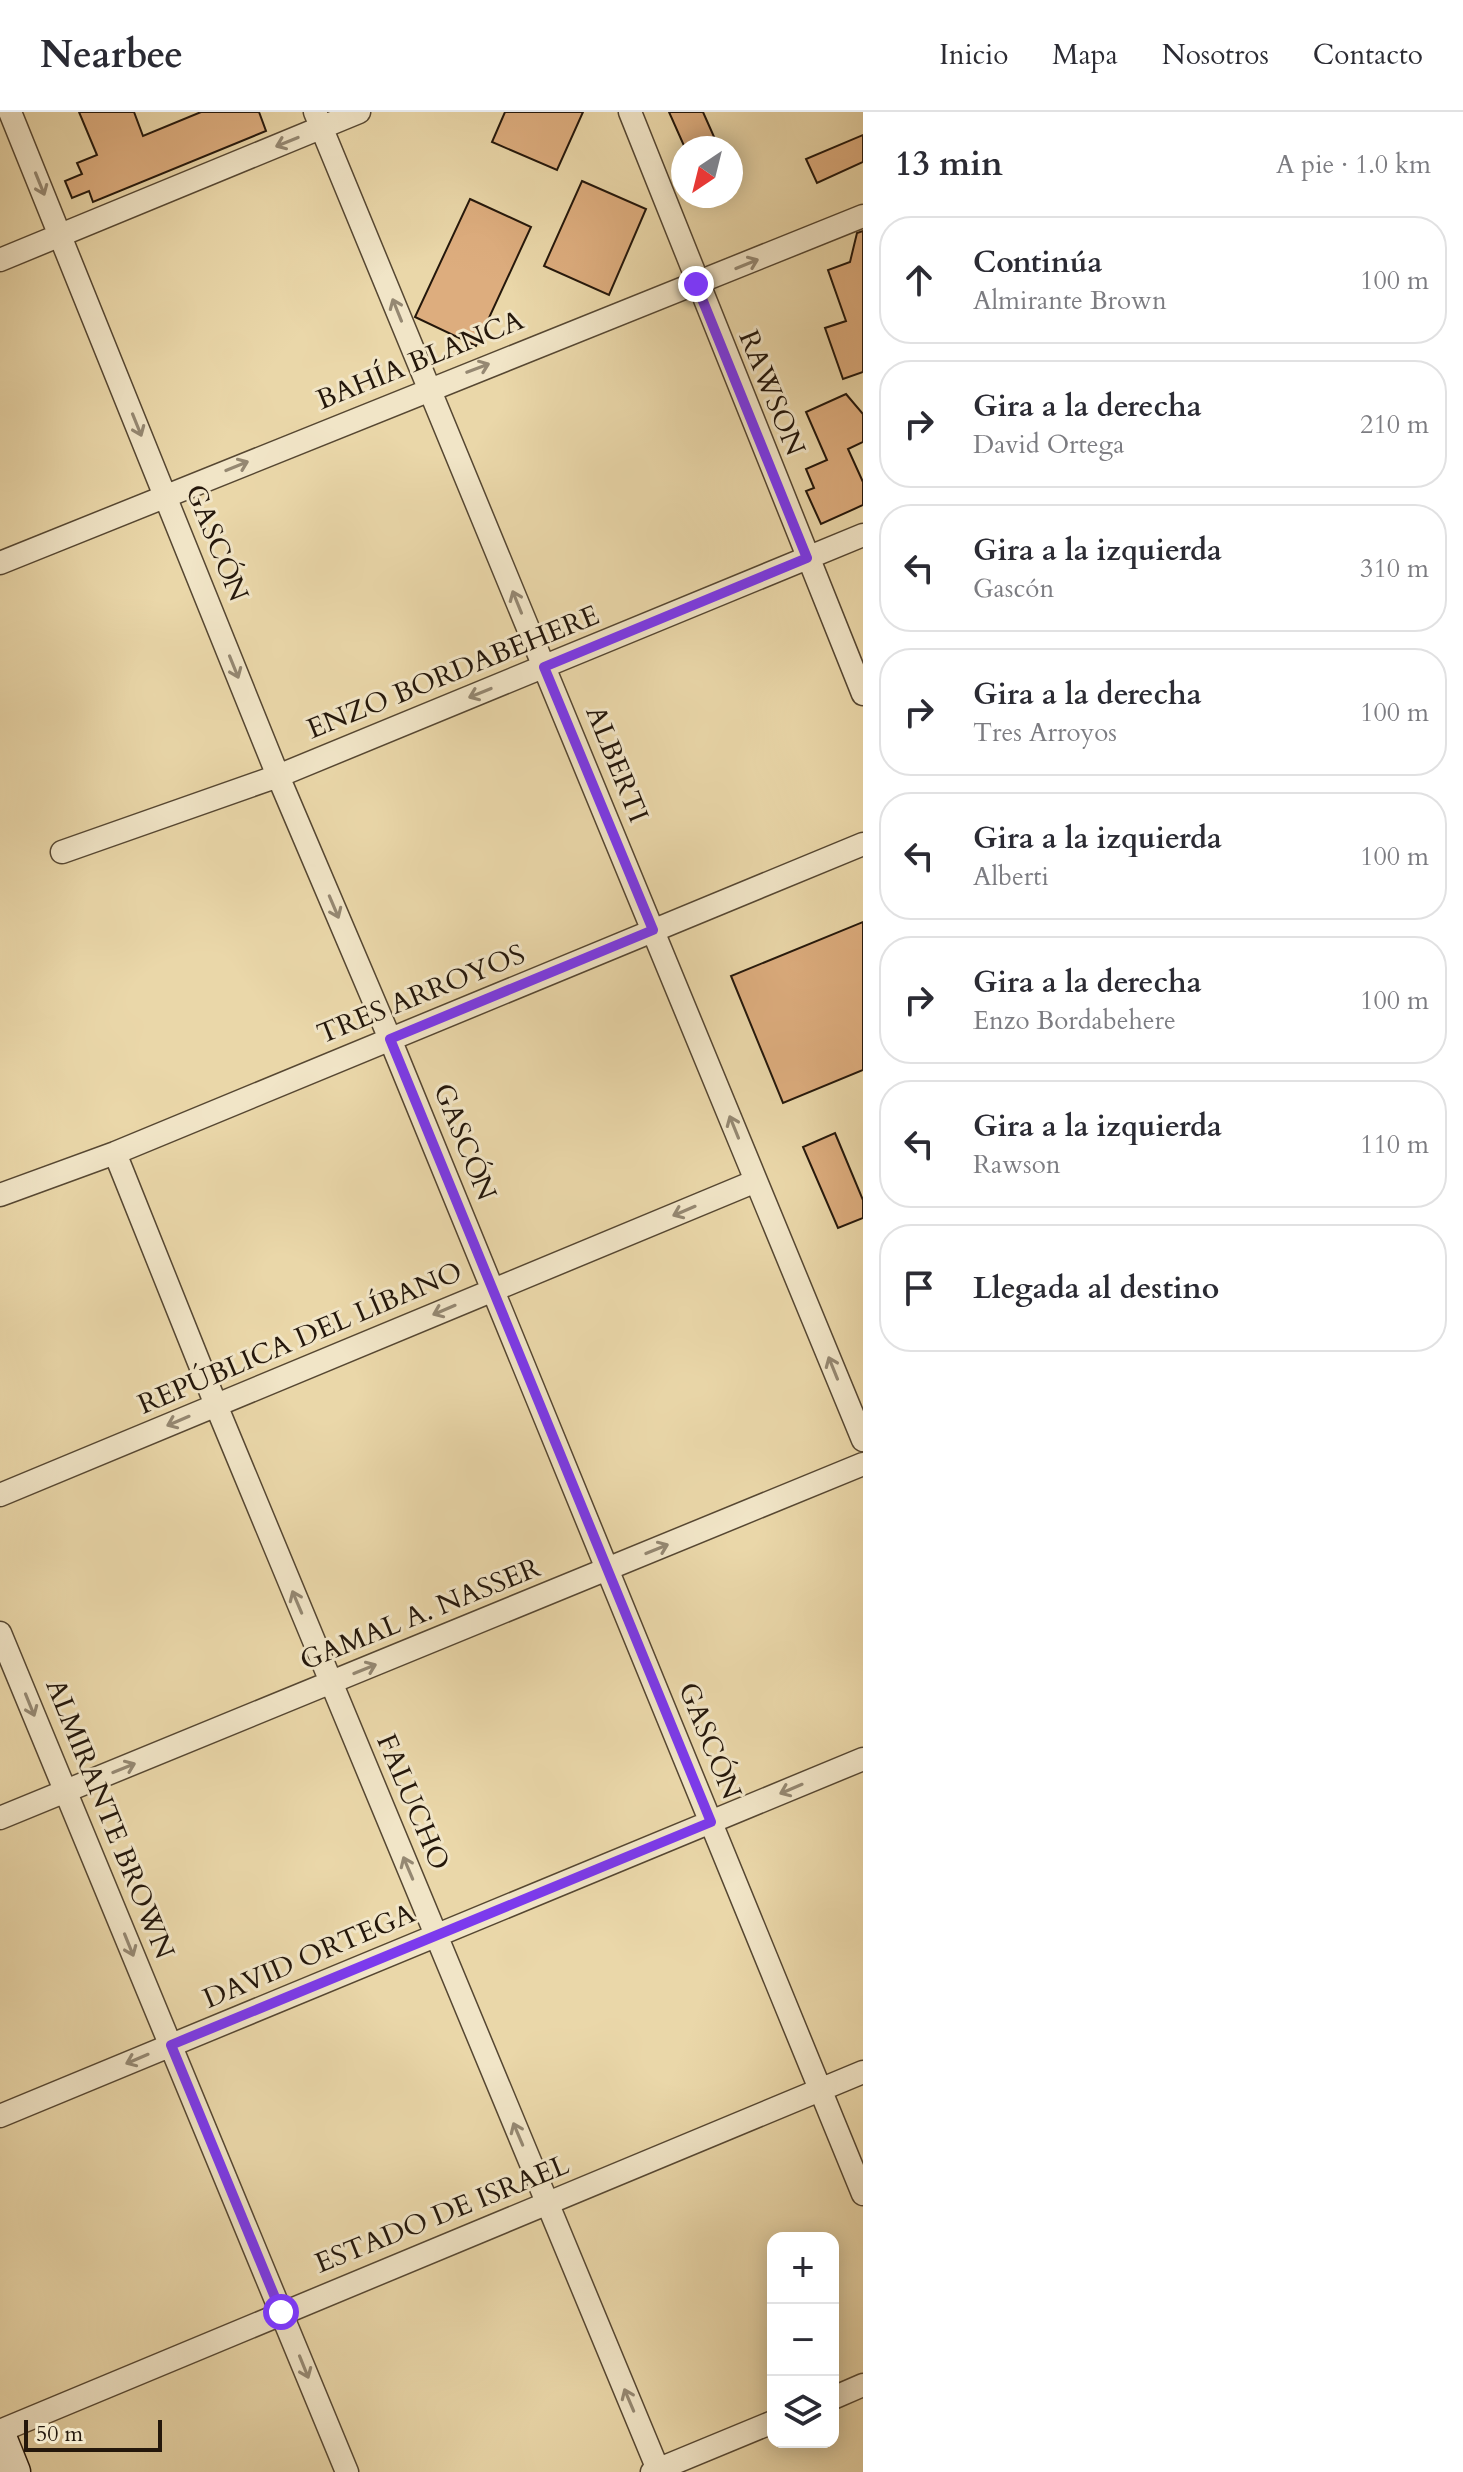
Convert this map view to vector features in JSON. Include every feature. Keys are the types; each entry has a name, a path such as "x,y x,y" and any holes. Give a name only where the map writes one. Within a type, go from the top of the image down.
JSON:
{"main road":[{"path":"0,2434 14,2472"}],"street":[{"name":"GASCÓN","path":"10,112 278,776 390,1039 863,2194"},
{"path":"0,260 318,120 359,112"},
{"name":"RAWSON","path":"630,112 696,284 863,694"},
{"name":"ALBERTI","path":"318,120 863,1440"},
{"name":"BAHÍA BLANCA","path":"0,563 429,387 863,216"},
{"name":"ENZO BORDABEHERE","path":"62,852 278,776 863,535"},
{"name":"TRES ARROYOS","path":"0,1195 115,1153 863,844"},
{"name":"FALUCHO","path":"115,1153 656,2471"},
{"name":"REPÚBLICA DEL LÍBANO","path":"0,1495 756,1181"},
{"name":"GAMAL A. NASSER","path":"0,1818 863,1464"},
{"name":"ALMIRANTE BROWN","path":"0,1633 347,2472"},
{"name":"DAVID ORTEGA","path":"0,2116 863,1759"},
{"name":"ESTADO DE ISRAEL","path":"0,2434 281,2312 863,2072"},
{"path":"839,2395 863,2385"},
{"path":"656,2471 767,2425"}],"building":[{"path":"79,112 134,112 143,136 201,112 259,112 266,131 93,202 89,191 72,198 65,181 82,174 77,163 97,155"},
{"path":"505,112 583,112 557,170 492,142"},
{"path":"669,112 703,112 714,136 680,136"},
{"path":"863,135 863,162 817,183 806,159"},
{"path":"582,181 646,209 609,295 544,266"},
{"path":"470,199 531,227 476,346 415,317"},
{"path":"863,231 863,372 843,379 825,328 846,321 828,270 850,262 857,233"},
{"path":"846,394 863,414 863,442 848,449 863,482 863,505 821,524 806,491 814,488 806,469 827,460 806,412"},
{"path":"863,922 863,1070 783,1103 731,976"},
{"path":"835,1133 863,1200 863,1218 838,1228 803,1147"}],"route":[{"path":"281,2312 171,2045 711,1822 390,1039 653,930 544,667 807,558 696,284"}]}
